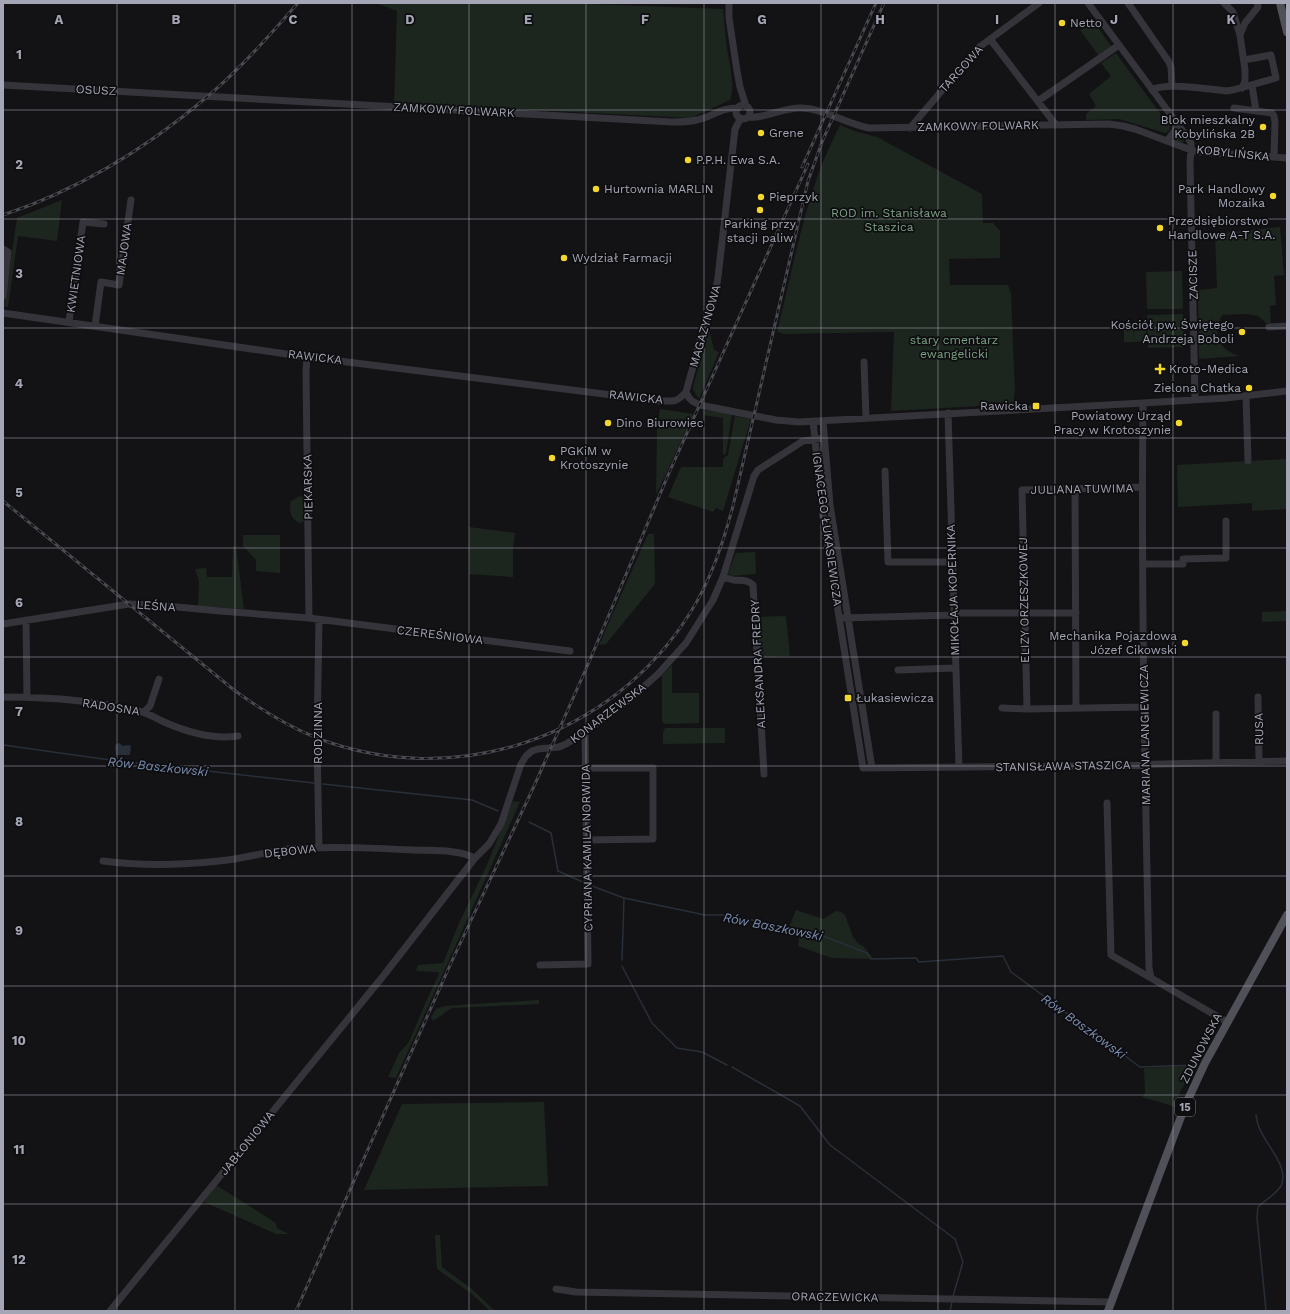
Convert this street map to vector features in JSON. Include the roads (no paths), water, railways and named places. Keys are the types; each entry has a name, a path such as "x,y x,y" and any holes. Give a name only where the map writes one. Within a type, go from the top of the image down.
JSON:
{"main road":[{"path":"1283,7 1287,32"},
{"name":"ZDUNOWSKA","path":"1108,1311 1185,1106 1205,1063 1287,915"}],"street":[{"path":"729,3 730,30 743,111"},
{"name":"TARGOWA","path":"910,128 972,54 1039,3"},
{"name":"KOBYLIŃSKA","path":"1088,3 1179,125 1191,143 1191,150 1211,153 1287,158"},
{"path":"1128,3 1169,62 1172,86"},
{"path":"1224,3 1233,12 1240,35 1244,60 1245,81 1242,88"},
{"path":"1240,35 1246,23 1258,8 1257,3"},
{"path":"990,39 1056,125"},
{"path":"1038,101 1119,45"},
{"path":"1152,90 1157,87 1172,86 1226,91 1276,78 1271,55 1244,60"},
{"name":"OSUSZ","path":"3,85 190,96"},
{"path":"1252,85 1256,111"},
{"name":"ZAMKOWY FOLWARK","path":"190,96 672,122 691,122 703,119 727,108 743,111 756,118 800,108 821,112 858,126 869,128 1110,124 1123,126 1191,150"},
{"path":"1234,108 1272,113 1274,116 1274,157"},
{"name":"MAGAZYNOWA","path":"686,392 715,295 735,129 743,111"},
{"path":"1167,141 1179,125"},
{"name":"ZACISZE","path":"1191,150 1195,400"},
{"name":"MAJOWA","path":"95,326 101,282 118,285 131,200"},
{"name":"KWIETNIOWA","path":"69,322 83,222 104,224"},
{"path":"3,249 8,252 3,296"},
{"name":"RAWICKA","path":"3,313 307,357 660,400 679,400 686,392"},
{"path":"1269,327 1287,326"},
{"name":"PIEKARSKA","path":"307,357 306,388 309,618"},
{"path":"864,362 866,418"},
{"path":"686,392 688,398 700,406 788,422 1195,400 1287,391"},
{"path":"1246,396 1248,461"},
{"name":"MARIANA LANGIEWICZA","path":"1142,403 1142,564 1145,764 1149,968 1151,978"},
{"name":"MIKOŁAJA KOPERNIKA","path":"948,413 959,767"},
{"name":"IGNACEGO ŁUKASIEWICZA","path":"812,421 822,510 863,768"},
{"name":"IGNACEGO ŁUKASIEWICZA","path":"822,421 830,508 872,768"},
{"name":"IGNACEGO ŁUKASIEWICZA","path":"815,439 824,438"},
{"name":"KONARZEWSKA","path":"384,975 476,858 489,844 501,824 521,764 526,756 538,748 559,747 585,732 630,700 677,654 696,628 713,600 723,577 754,476 758,470 803,441 815,439"},
{"path":"885,471 888,562 953,562"},
{"name":"JULIANA TUWIMA","path":"1022,490 1142,487"},
{"path":"1075,489 1076,708"},
{"name":"ELIZY ORZESZKOWEJ","path":"1022,490 1027,709"},
{"path":"822,510 830,508"},
{"path":"1142,564 1183,564 1183,559 1226,558 1226,521"},
{"name":"ALEKSANDRA FREDRY","path":"723,577 734,580 745,580 750,582 753,586 764,774"},
{"name":"LEŚNA","path":"3,624 129,604 309,618"},
{"path":"848,617 954,615 960,613 999,612 1004,614 1076,613"},
{"name":"IGNACEGO ŁUKASIEWICZA","path":"839,619 848,617"},
{"name":"CZEREŚNIOWA","path":"309,618 570,651"},
{"path":"26,620 27,697"},
{"name":"RODZINNA","path":"319,620 319,847"},
{"path":"898,670 955,668"},
{"path":"144,712 150,706 159,679"},
{"name":"RADOSNA","path":"3,697 27,697 106,705 144,712 175,727 206,736 227,738 238,736"},
{"name":"RUSA","path":"1258,697 1259,762"},
{"path":"1002,708 1145,707"},
{"path":"1216,714 1216,762"},
{"name":"CYPRIANA KAMILA NORWIDA","path":"540,965 588,964 585,732"},
{"name":"STANISŁAWA STASZICA","path":"863,768 1287,761"},
{"path":"586,768 653,768 653,839 587,840"},
{"path":"1107,803 1111,955 1227,1022"},
{"name":"DĘBOWA","path":"103,861 138,864 205,862 231,860 286,850 319,847 452,852 467,854 476,858"},
{"name":"JABŁONIOWA","path":"110,1311 384,975"},
{"name":"ORACZEWICKA","path":"557,1289 576,1292 1112,1302"}],"waterway":[{"name":"Rów Baszkowski","path":"3,745 103,759 314,783"},
{"name":"Rów Baszkowski","path":"323,784 472,800 498,811"},
{"name":"Rów Baszkowski","path":"529,822 551,833 558,871 585,883"},
{"name":"Rów Baszkowski","path":"592,886 624,898 705,915 728,915 818,934 867,953 871,959 916,958 919,962 1003,956 1011,972 1140,1067 1196,1065"},
{"path":"622,960 624,898"},
{"path":"622,966 652,1023 677,1048 702,1052 727,1065"},
{"path":"732,1067 800,1106 830,1145 955,1239 963,1262 953,1296"},
{"name":"Rów Baszkowski","path":"1256,1115 1262,1134 1280,1163 1283,1178 1279,1189 1258,1207 1257,1218 1266,1311"},
{"path":"950,1311 952,1302"}],"railway":[{"path":"3,215 58,193 111,166 184,116 243,64 298,3"},
{"path":"802,167 876,3"},
{"path":"3,501 234,690 274,717 317,738 369,753 423,758 475,755 526,742 574,721 618,693 657,656 690,613 704,588 721,547 733,506 808,181 822,142 884,3"},
{"path":"296,1311 451,963 535,784 589,662 669,473 808,164"}],"place":[{"name":"Netto","path":"1062,23"},
{"name":"Blok mieszkalny Kobylińska 2B","path":"1263,127"},
{"name":"Grene","path":"761,133"},
{"name":"P.P.H. Ewa S.A.","path":"688,160"},
{"name":"Hurtownia MARLIN","path":"596,189"},
{"name":"Park Handlowy Mozaika","path":"1273,196"},
{"name":"Pieprzyk","path":"761,197"},
{"name":"Parking przy stacji paliw","path":"760,210"},
{"name":"Przedsiębiorstwo Handlowe A-T S.A.","path":"1160,228"},
{"name":"Wydział Farmacji","path":"564,258"},
{"name":"Kościół pw. Świętego Andrzeja Boboli","path":"1242,332"},
{"name":"Kroto-Medica","path":"1160,369"},
{"name":"Zielona Chatka","path":"1249,388"},
{"name":"Rawicka","path":"1036,406"},
{"name":"Dino Biurowiec","path":"608,423"},
{"name":"Powiatowy Urząd Pracy w Krotoszynie","path":"1179,423"},
{"name":"PGKiM w Krotoszynie","path":"552,458"},
{"name":"Mechanika Pojazdowa Józef Cikowski","path":"1185,643"},
{"name":"Łukasiewicza","path":"848,698"}],"park label":[{"name":"ROD im. Stanisława Staszica","path":"889,220"},
{"name":"stary cmentarz ewangelicki","path":"954,347"}]}
